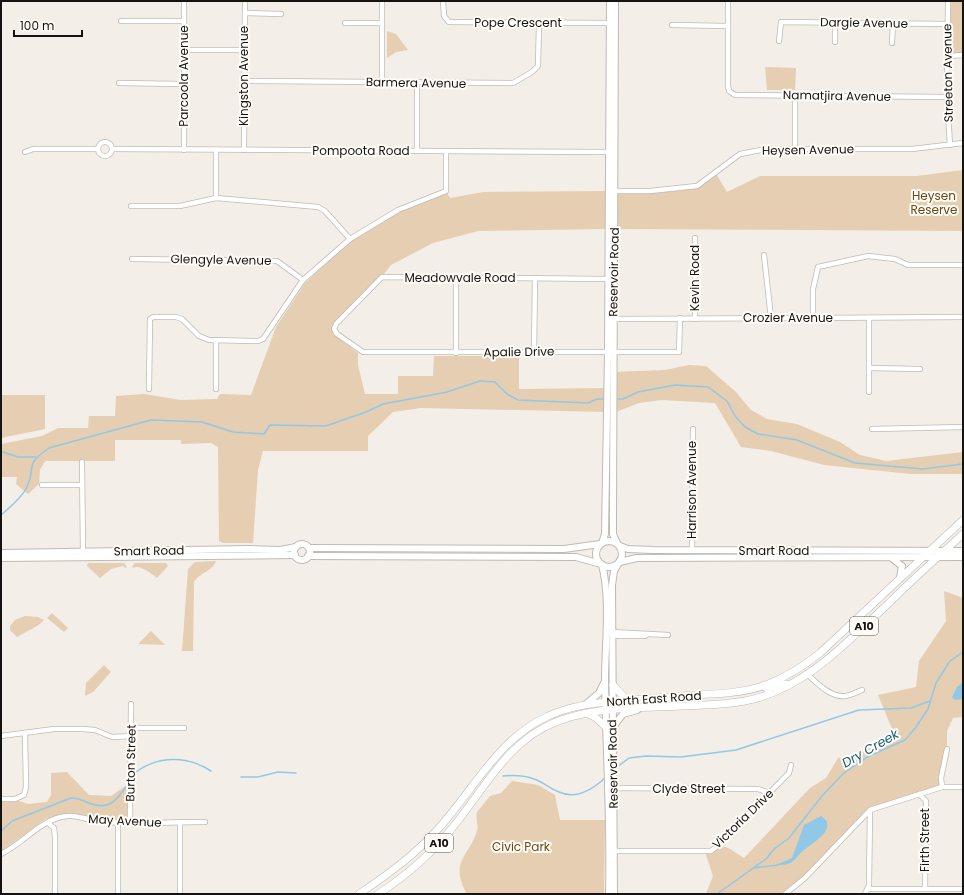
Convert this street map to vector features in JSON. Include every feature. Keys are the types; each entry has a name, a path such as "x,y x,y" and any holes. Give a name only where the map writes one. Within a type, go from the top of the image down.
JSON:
{"highway":[{"name":"North East Road","path":"362,893 400,865 425,843 450,816 506,744 521,730 553,713 586,704 725,693 764,685 801,667 834,641 963,520"},
{"name":"North East Road","path":"378,894 409,870 442,840 510,754 531,735 558,721 584,713 642,708 722,704 746,701 766,696 794,683 828,660 963,534"},
{"path":"801,667 807,674"},
{"path":"609,683 627,700"},
{"path":"764,685 767,689 794,683"},
{"path":"584,713 595,716 609,727"},
{"path":"482,774 488,780"}],"main road":[{"name":"Reservoir Road","path":"610,1 612,23 613,152 610,398 613,526 614,536 618,545"},
{"name":"Reservoir Road","path":"612,23 614,1"},
{"name":"Reservoir Road","path":"601,544 605,534 610,398"},
{"path":"609,541 618,545 622,553 619,563 611,567 576,558 308,556 302,559 295,555 296,547 302,544 309,548 564,549 601,544 609,541"},
{"path":"601,544 596,553 601,564"},
{"name":"Smart Road","path":"618,545 636,550 692,551 963,551"},
{"name":"Smart Road","path":"1,553 217,556 296,547"},
{"path":"308,556 309,548"},
{"name":"Smart Road","path":"1,558 220,550 295,555"},
{"name":"Smart Road","path":"619,563 637,558 963,557"},
{"path":"892,558 902,566 900,578"},
{"name":"Reservoir Road","path":"609,683 612,634 612,581 614,571 619,563"},
{"name":"Reservoir Road","path":"601,564 606,589 614,894"},
{"path":"586,704 609,683"},
{"path":"609,727 623,714 642,708"},
{"name":"Reservoir Road","path":"609,894 613,852"}],"street":[{"name":"Parcoola Avenue","path":"184,1 184,150"},
{"name":"Kingston Avenue","path":"244,1 244,150"},
{"path":"382,1 382,82"},
{"name":"Pope Crescent","path":"444,1 444,16 449,22 612,23"},
{"path":"672,25 728,26 728,1"},
{"name":"Streeton Avenue","path":"948,1 947,97 950,145"},
{"path":"244,13 281,14"},
{"path":"120,21 184,21"},
{"name":"Dargie Avenue","path":"779,41 781,22 947,24"},
{"path":"835,22 835,42"},
{"path":"345,23 382,23"},
{"name":"Barmera Avenue","path":"244,81 505,84 519,81 538,66 539,23"},
{"path":"892,43 893,23"},
{"name":"Namatjira Avenue","path":"728,26 729,91 735,94 947,97"},
{"path":"184,50 244,50"},
{"path":"948,56 963,55"},
{"path":"118,83 184,84"},
{"path":"417,83 417,151"},
{"path":"795,95 796,149"},
{"path":"106,142 112,149 109,154 104,156 99,154 98,149 100,144 106,142"},
{"name":"Heysen Avenue","path":"612,191 650,191 697,186 740,154 766,149 912,149 963,143"},
{"path":"25,152 32,149 98,149"},
{"name":"Pompoota Road","path":"112,149 613,152"},
{"path":"216,150 216,198"},
{"path":"149,389 149,322 153,317 182,319 199,336 216,341 258,341 263,339 303,280 350,239 398,210 446,191 446,151"},
{"path":"132,206 180,206 216,198 318,207 325,211 350,239"},
{"name":"Kevin Road","path":"695,238 695,319"},
{"path":"764,255 770,318"},
{"path":"812,318 813,289 818,267 868,256 895,259 908,265 963,265"},
{"name":"Glengyle Avenue","path":"132,260 277,261 303,280"},
{"name":"Meadowvale Road","path":"334,329 336,324 382,277 611,279"},
{"path":"456,278 456,353"},
{"path":"534,352 535,278"},
{"name":"Apalie Drive","path":"334,329 337,334 363,352 679,352 680,318"},
{"path":"869,318 869,392"},
{"name":"Crozier Avenue","path":"611,319 963,318"},
{"path":"216,341 216,390"},
{"path":"869,368 920,369"},
{"path":"872,429 963,427"},
{"name":"Harrison Avenue","path":"692,551 693,429"},
{"path":"82,462 83,554"},
{"path":"42,485 82,485"},
{"path":"612,634 644,632 648,634 668,635"},
{"path":"807,674 823,688 834,694 847,696 862,690"},
{"name":"Burton Street","path":"130,822 132,736 131,704"},
{"path":"132,728 184,728"},
{"path":"1,736 54,729 89,729 106,736 132,736"},
{"path":"1,799 21,798 24,795 26,787 25,733"},
{"path":"942,787 941,778 947,749"},
{"name":"Victoria Drive","path":"613,852 710,850 716,847 789,773 790,765"},
{"path":"785,894 805,878 870,810 942,787 963,787"},
{"name":"Clyde Street","path":"611,788 758,789 770,793"},
{"name":"Firth Street","path":"920,794 926,802 925,889"},
{"path":"865,894 868,889 870,810"},
{"name":"May Avenue","path":"1,854 48,823 60,817 68,816 90,821 118,823 205,822"},
{"path":"48,823 52,825 55,832 55,894"},
{"path":"118,823 118,894"},
{"path":"180,823 180,894"},
{"path":"868,889 963,890"}],"green space":[{"path":"949,1 963,1 963,55 948,56"},
{"path":"387,31 396,34 408,50 396,52 387,58"},
{"path":"765,67 796,68 795,90 767,90"},
{"name":"Heysen Reserve","path":"963,170 963,231 615,229 615,191 697,186 715,172 727,192 760,176 917,176"},
{"path":"446,191 450,198 483,192 608,191 607,229 478,231 433,243 391,265 334,329 333,334 358,353 358,365 365,394 398,394 398,376 433,376 434,356 519,356 519,389 608,388 607,412 421,408 393,412 368,436 368,451 263,451 258,470 253,543 223,543 219,541 218,447 211,443 181,444 181,440 115,440 115,461 45,461 40,470 39,484 28,494 16,484 17,477 1,477 1,444 42,436 58,428 88,428 89,416 115,416 116,396 144,394 181,400 217,399 220,394 251,395 276,327 305,283 350,241 398,210"},
{"path":"689,365 706,366 736,392 751,410 767,419 797,424 840,442 860,455 886,461 963,452 963,474 911,474 824,465 771,451 741,447 715,403 662,400 639,403 613,413 613,372 665,370"},
{"path":"1,395 45,395 45,429 1,438"},
{"path":"216,561 212,568 199,576 194,582 193,651 182,651 188,569 195,562"},
{"path":"88,563 124,563 127,567 125,568 123,566 111,569 100,578 87,566"},
{"path":"135,563 166,563 168,566 157,578 142,568 133,568 132,566"},
{"path":"944,591 963,598 963,717 953,718 947,731 947,749 942,787 874,808 816,867 785,894 706,894 713,876 705,852 721,846 729,848 744,858 810,788 826,778 838,758 852,757 895,736 878,695 916,687 919,661 946,621"},
{"path":"52,613 68,628 64,632 47,618"},
{"path":"25,616 38,617 44,620 17,637 10,630 10,626 15,620"},
{"path":"151,631 165,645 138,644"},
{"path":"104,665 111,672 93,692 85,696 86,683"},
{"path":"67,772 89,795 111,796 128,784 127,817 123,820 92,819 73,813 63,814 46,819 1,851 1,802 19,801 28,804 47,802 51,795 51,773"},
{"name":"Civic Park","path":"512,781 538,785 555,795 560,820 605,820 604,894 466,893 460,874 460,866 477,831 477,812 490,796 501,793"}],"water":[{"path":"963,682 963,699 955,700 952,697 957,687"},
{"path":"821,816 826,821 827,825 826,830 818,840 792,862 776,865 792,858 804,825"}],"waterway":[{"path":"1,515 22,495 30,480 33,462 49,448 151,420 202,422 233,432 264,434 270,425 326,426 366,412 383,404 447,392 480,381 495,382 507,394 518,400 588,403 597,399 606,399"},
{"path":"615,399 623,399 638,392 675,385 708,387 727,401 735,416 745,427 758,434 797,440 855,463 923,469 963,464"},
{"path":"3,452 18,457 36,457"},
{"name":"Dry Creek","path":"717,894 766,859 774,849 789,838 822,796 844,773 869,756 905,740 928,709 936,683 950,661 963,652"},
{"path":"617,767 629,758 646,756 681,757 736,750 859,710 911,708 930,701"},
{"path":"136,772 145,766 164,760 183,760 193,762 211,771"},
{"path":"241,777 258,777 278,772 296,773"},
{"path":"503,776 511,775 530,778 559,792 572,795 590,789 605,778"},
{"path":"1,831 12,821 71,798 96,805 106,805 119,797 126,787"},
{"path":"753,868 778,865"}]}
